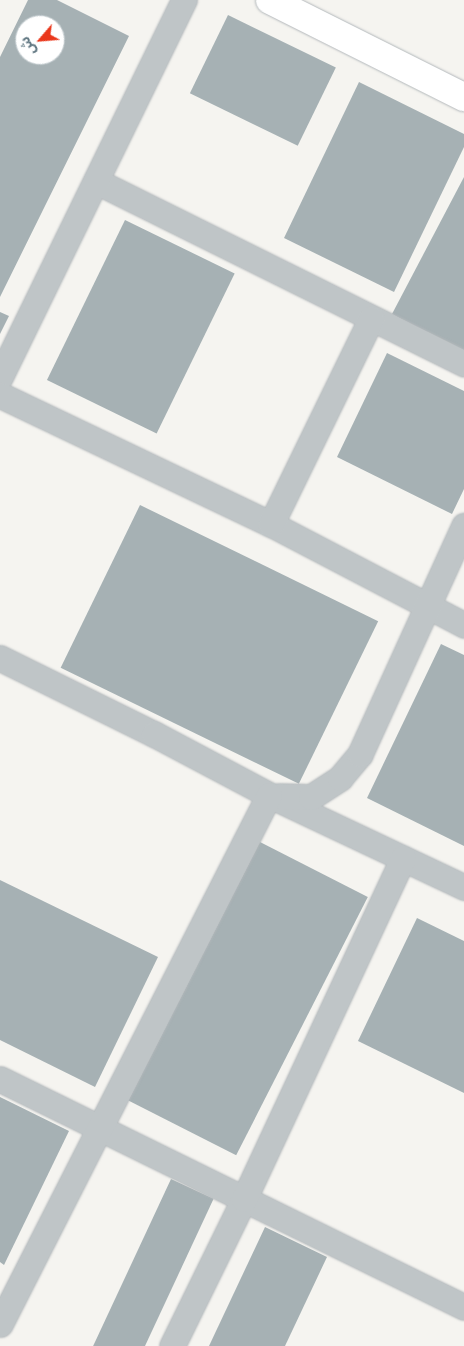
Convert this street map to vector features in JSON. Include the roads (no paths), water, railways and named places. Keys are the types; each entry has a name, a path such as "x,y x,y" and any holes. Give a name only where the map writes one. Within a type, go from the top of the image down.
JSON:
{"main road":[{"path":"272,0 464,97"}],"lane":[{"path":"0,377 184,0"},
{"path":"96,181 371,320 464,364"},
{"path":"271,524 371,320"},
{"path":"0,395 271,524 464,625"},
{"path":"269,795 311,797 340,778 360,754 464,526"},
{"path":"0,658 154,734 269,795 464,887"},
{"path":"0,1324 269,795"},
{"path":"172,1346 244,1200 403,858"},
{"path":"0,1079 464,1307"}]}
